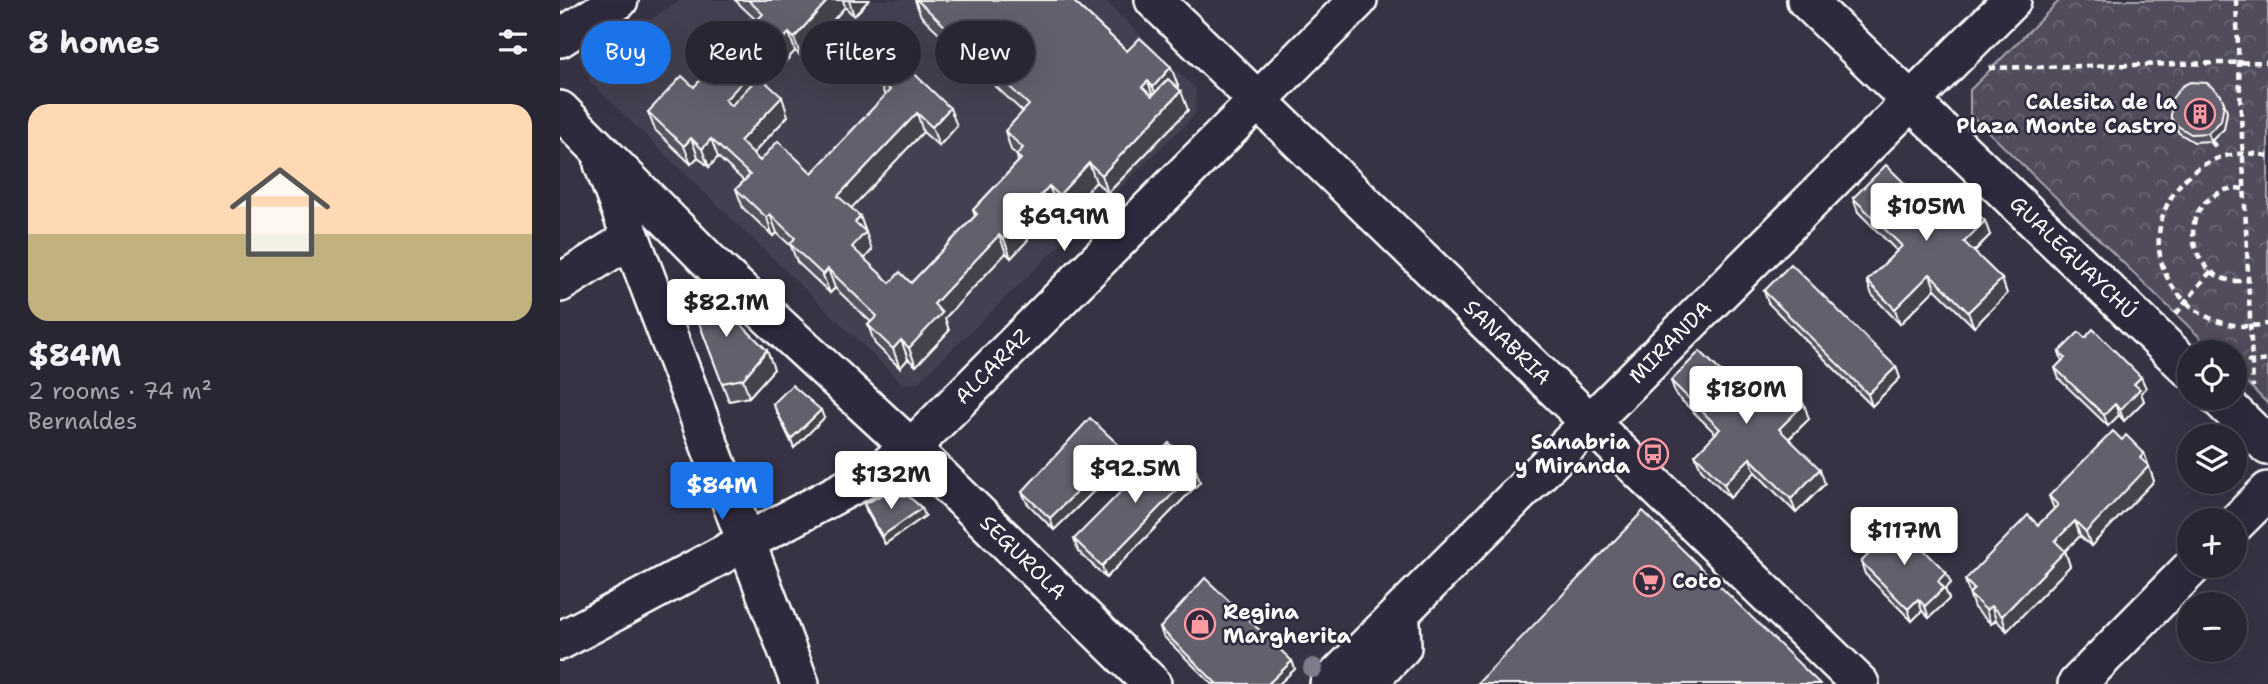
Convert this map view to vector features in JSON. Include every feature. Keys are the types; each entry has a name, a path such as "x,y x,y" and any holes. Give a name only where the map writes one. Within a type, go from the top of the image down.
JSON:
{"street":[{"path":"560,38 619,0"},
{"name":"SANABRIA","path":"1154,0 1860,684"},
{"name":"ALCARAZ","path":"560,642 878,472 911,448 1358,0"},
{"name":"GUALEGUAYCHÚ","path":"1806,0 2177,357"},
{"name":"MIRANDA","path":"1329,684 2012,0"},
{"name":"SEGUROLA","path":"560,110 711,263 911,448 1153,684"},
{"path":"597,147 800,684"},
{"path":"560,283 631,238"},
{"path":"2244,410 2268,446"},
{"path":"2247,512 2268,491"},
{"path":"2077,684 2181,578"},
{"path":"1366,684 1402,647 1400,614"}],"path":[{"path":"2236,0 2252,362 2247,373"},
{"path":"1944,68 2268,62"},
{"path":"2211,141 2216,147"},
{"path":"2268,156 2241,153 2208,161 2194,170 2171,195 2160,227 2161,261 2176,291 2186,302 2201,314 2216,321 2250,326 2268,324"},
{"path":"2243,189 2224,190 2211,197 2200,208 2194,221 2192,236 2195,251 2202,264 2227,280 2248,280"},
{"path":"2157,338 2211,271"},
{"path":"2247,361 2268,360"}],"shaded area":[{"path":"681,0 1104,0 1196,89 1195,115 917,383 903,384 592,84 671,84 671,21 648,21"}],"green space":[{"path":"2060,0 2268,0 2268,404 2247,383 2247,340 2203,340 1970,114 1970,90"}],"building":[{"path":"748,0 828,0 809,21 801,21 801,30 794,38 789,33 787,35 787,21 756,21 763,14"},
{"path":"917,0 1072,0 1127,51 1140,38 1171,67 1153,87 1148,81 1142,87 1152,96 1168,79 1181,91 1102,175 1089,163 1059,195 1049,186 1019,219 1022,221 1004,239 999,235 934,304 942,313 909,348 901,340 893,349 868,325 877,316 828,269 823,275 790,244 795,238 770,214 767,218 736,189 750,175 711,139 702,149 691,138 684,146 648,112 682,76 685,84 694,87 697,84 740,84 725,100 731,106 752,84 768,84 782,97 740,141 760,161 778,141 812,173 890,90 883,84 921,84 921,80 950,108 932,127 917,113 838,196 860,216 855,222 866,232 852,247 890,283 900,272 911,283 977,214 973,210 1021,159 1016,155 1023,148 1005,131 1029,105 1007,84 1035,84 1035,21 939,21"},
{"name":"Calesita de la Plaza Monte Castro","path":"2190,82 2207,83 2221,95 2224,103 2221,121 2208,133 2191,134 2176,125 2171,118 2171,100 2182,86"},
{"path":"1886,165 1935,213 1956,192 1985,221 1964,242 2002,279 1968,312 1930,274 1895,309 1867,281 1902,246 1853,198"},
{"path":"1791,264 1896,367 1868,394 1764,291"},
{"path":"705,289 767,350 743,379 722,383 690,299"},
{"path":"2093,329 2141,377 2134,384 2140,389 2120,410 2115,404 2104,415 2055,368 2065,358 2059,352 2079,332 2085,338"},
{"path":"1700,351 1750,400 1774,376 1804,404 1779,429 1820,469 1791,499 1750,458 1724,484 1695,455 1720,429 1671,381"},
{"path":"792,385 821,410 791,439 773,404"},
{"path":"1090,418 1122,448 1050,518 1022,492"},
{"path":"2113,431 2122,440 2126,435 2144,453 2140,458 2149,466 2086,532 2075,521 2055,541 2065,551 2002,616 1991,606 1986,610 1969,594 1974,589 1965,580 2028,515 2038,525 2058,505 2049,496"},
{"path":"1169,443 1196,470 1102,566 1074,539"},
{"path":"884,494 908,496 922,508 882,536 864,504"},
{"name":"Coto","path":"1643,511 1820,684 1477,684"},
{"path":"1899,525 1946,572 1938,581 1944,588 1925,606 1918,599 1908,609 1861,562 1870,553 1864,547 1884,528 1890,534"},
{"path":"1205,578 1292,661 1268,684 1217,684 1160,628"}],"place":[{"name":"Calesita de la Plaza Monte Castro","path":"2200,114"},
{"name":"Sanabria y Miranda","path":"1653,454"},
{"name":"Coto","path":"1649,581"},
{"name":"Regina Margherita","path":"1200,624"}]}
